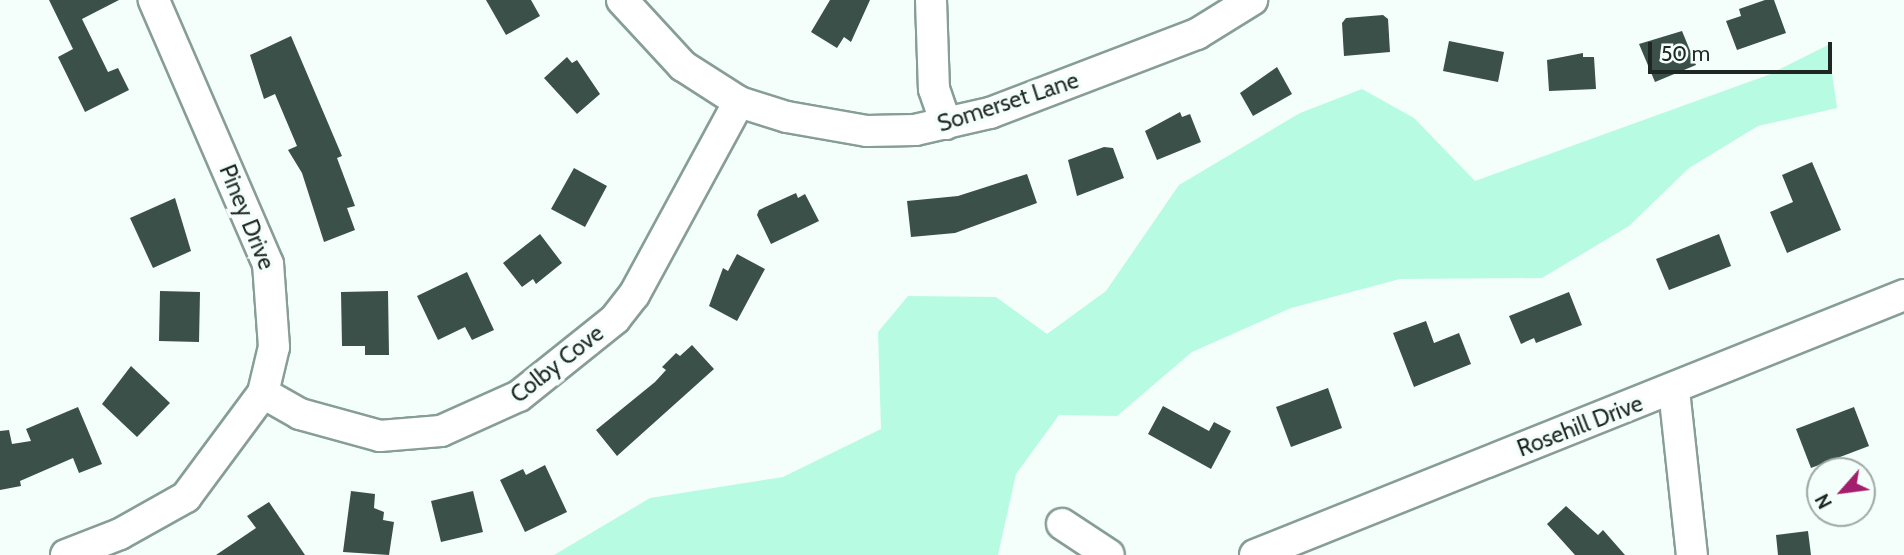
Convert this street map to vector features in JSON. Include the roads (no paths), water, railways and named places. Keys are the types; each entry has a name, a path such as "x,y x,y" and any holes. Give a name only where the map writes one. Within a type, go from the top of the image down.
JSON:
{"street":[{"name":"Piney Drive","path":"66,555 120,534 186,496 263,393 274,347 268,264 154,0"},
{"name":"Somerset Lane","path":"622,0 683,66 739,102 799,120 867,131 946,124 990,113 1197,34 1252,0"},
{"path":"930,0 934,89 946,124"},
{"name":"Colby Cove","path":"263,393 300,414 380,436 441,431 519,397 615,318 635,295 739,102"},
{"name":"Rosehill Drive","path":"1255,555 1674,390 1904,295"},
{"path":"1674,390 1692,555"},
{"path":"1062,524 1109,555"}]}
